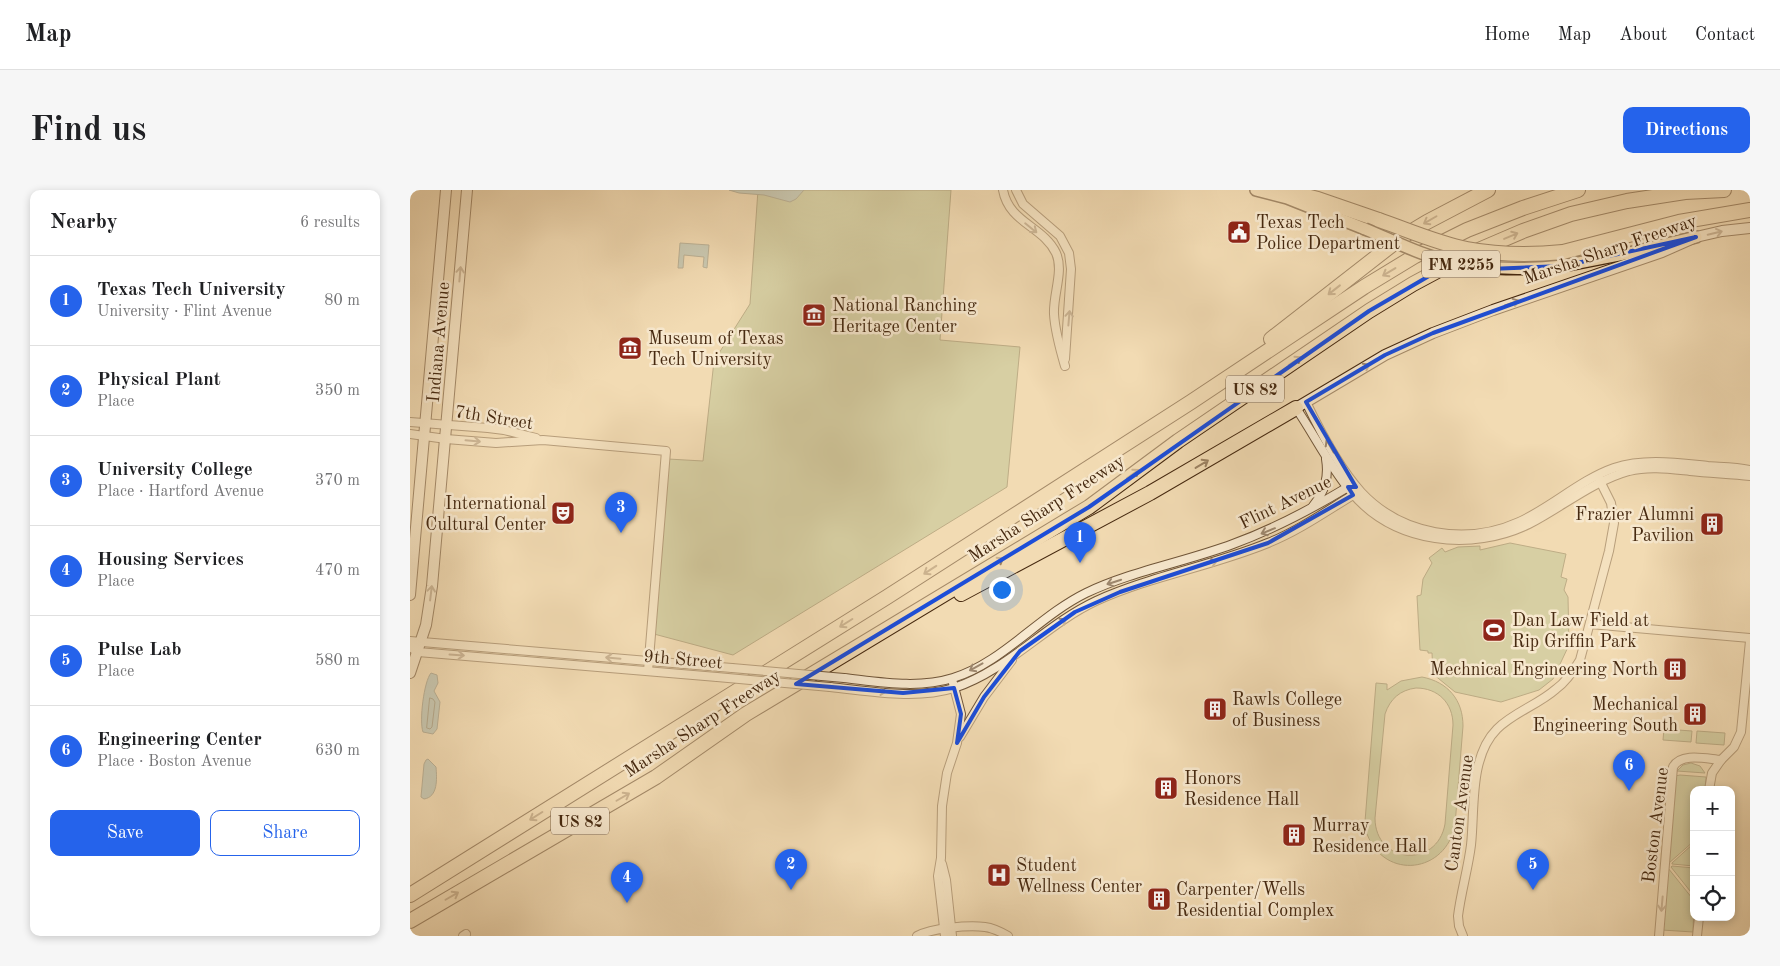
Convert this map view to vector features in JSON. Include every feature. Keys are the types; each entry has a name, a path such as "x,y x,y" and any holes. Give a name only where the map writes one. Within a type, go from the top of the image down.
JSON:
{"highway":[{"path":"1265,190 1318,198 1437,241 1466,249 1504,254 1563,252 1679,222 1750,210"},
{"path":"1192,402 1402,237 1488,190"},
{"name":"Marsha Sharp Freeway","path":"410,895 887,597 1192,402 1356,292 1415,256 1468,230 1523,208 1578,190"},
{"name":"Marsha Sharp Freeway","path":"410,921 656,777 746,714 1089,506 1178,441 1369,311 1467,255 1523,231 1571,214 1685,192 1724,190"},
{"path":"820,669 838,664 920,616 1150,493 1301,405"}],"main road":[{"name":"FM 2255","path":"1256,190 1287,198 1431,257 1462,265 1489,269 1521,270 1563,266 1696,237"}],"street":[{"name":"Indiana Avenue","path":"410,595 446,190"},
{"name":"Indiana Avenue","path":"410,673 414,649 421,640 428,615 432,586 467,190"},
{"path":"1003,190 1010,210 1047,241 1056,254 1058,270 1054,315 1065,366 1072,269 1070,253 1060,236 1024,204 1016,190"},
{"name":"Marsha Sharp Freeway","path":"1301,405 1386,355 1433,332 1662,252 1696,237 1722,231 1750,228"},
{"path":"1301,405 1326,454 1348,487"},
{"path":"1301,405 1340,462 1355,491 1376,514 1404,529 1431,538 1471,541 1500,536 1514,530 1614,468 1628,464 1672,462 1750,470"},
{"name":"7th Street","path":"410,422 504,430 543,440"},
{"name":"7th Street","path":"410,434 496,443 543,440 666,451 648,662"},
{"path":"1311,509 1322,494 1326,484 1328,472 1326,454"},
{"path":"1599,479 1647,468 1750,476"},
{"name":"Canton Avenue","path":"1463,936 1458,916 1471,845 1478,767 1482,750 1490,737 1505,722 1551,693 1564,682 1580,660 1609,552 1614,523 1613,510 1599,479"},
{"name":"Flint Avenue","path":"948,933 938,876 941,858 942,806 947,773 957,743 961,714 954,688 952,678 980,666 1056,610 1093,590 1233,544 1277,527 1348,487 1355,491 1295,530 1268,543 1096,601 1075,612 991,671 954,688"},
{"path":"1590,624 1750,639 1742,732 1734,747 1721,760 1712,773 1710,786"},
{"name":"9th Street","path":"410,641 421,640 648,662 913,684 952,678"},
{"name":"9th Street","path":"414,649 903,693 932,692 954,688"},
{"name":"Flint Avenue","path":"957,743 984,697 1020,651"},
{"path":"648,662 648,671"},
{"name":"Boston Avenue","path":"1659,936 1674,764 1680,759 1686,758 1721,760"},
{"path":"1697,936 1699,921"},
{"path":"918,936 924,932 948,933 986,927 1008,936"}],"highlighted area":[{"path":"1696,237 1433,333 1385,355 1306,402 1356,487 1348,487 1353,495 1268,543 1120,592 1075,612 1020,651 984,697 957,743 961,714 954,688 903,693 796,684 1089,507 1369,311 1453,262 1489,269 1563,266"}],"green space":[{"name":"National Ranching Heritage Center","path":"758,190 951,190 940,340 1020,347 1007,487 733,655 654,634 668,459 703,461 714,361 750,304"},
{"name":"Dan Law Field at Rip Griffin Park","path":"1510,543 1566,554 1561,577 1567,579 1564,590 1568,597 1569,645 1553,679 1539,690 1501,702 1455,692 1433,674 1432,653 1420,650 1417,596 1421,595 1423,579 1432,563 1429,558 1442,548 1445,552 1458,547 1480,546 1480,550"},
{"path":"1422,677 1431,679 1446,688 1457,700 1463,726 1455,825 1449,841 1440,853 1428,861 1414,865 1400,864 1387,859 1376,849 1367,834 1364,834 1376,683 1387,684 1387,690 1401,681","holes":["1410,689 1424,689 1443,698 1452,717 1453,725 1445,824 1440,839 1431,849 1419,854 1407,855 1395,852 1385,845 1378,833 1375,818 1385,714 1390,704 1400,693"]},
{"path":"1664,729 1692,731 1691,742 1663,740"},
{"path":"1697,731 1725,733 1724,745 1696,743"},
{"path":"1691,763 1700,766 1705,773 1677,771 1683,765"},
{"path":"1675,776 1706,777 1705,786 1690,786 1690,845 1669,863"},
{"path":"1690,847 1690,866 1672,863"},
{"path":"1671,867 1690,868 1690,891"},
{"path":"1668,868 1690,896 1690,921 1693,921 1693,932 1662,930"}],"water":[{"path":"729,190 804,190 796,199 790,202 764,195 739,193"},
{"path":"680,243 709,245 707,268 703,267 704,257 684,255 683,268 678,268"},
{"path":"431,673 437,675 438,683 434,691 440,702 437,729 433,734 423,732 422,727 424,692"},
{"path":"428,759 436,767 436,787 429,798 424,799 421,797 424,764"}],"place":[{"name":"Texas Tech Police Department","path":"1239,232"},
{"name":"National Ranching Heritage Center","path":"814,315"},
{"name":"Museum of Texas Tech University","path":"630,348"},
{"name":"International Cultural Center","path":"563,513"},
{"name":"Frazier Alumni Pavilion","path":"1712,524"},
{"name":"University College","path":"621,533"},
{"name":"Texas Tech University","path":"1080,563"},
{"name":"Dan Law Field at Rip Griffin Park","path":"1494,630"},
{"name":"Mechnical Engineering North","path":"1675,669"},
{"name":"Rawls College of Business","path":"1215,709"},
{"name":"Mechanical Engineering South","path":"1695,714"},
{"name":"Honors Residence Hall","path":"1166,788"},
{"name":"Engineering Center","path":"1629,791"},
{"name":"Murray Residence Hall","path":"1294,835"},
{"name":"Student Wellness Center","path":"999,875"},
{"name":"Physical Plant","path":"791,890"},
{"name":"Pulse Lab","path":"1533,890"},
{"name":"Carpenter/Wells Residential Complex","path":"1159,899"},
{"name":"Housing Services","path":"627,903"}]}
